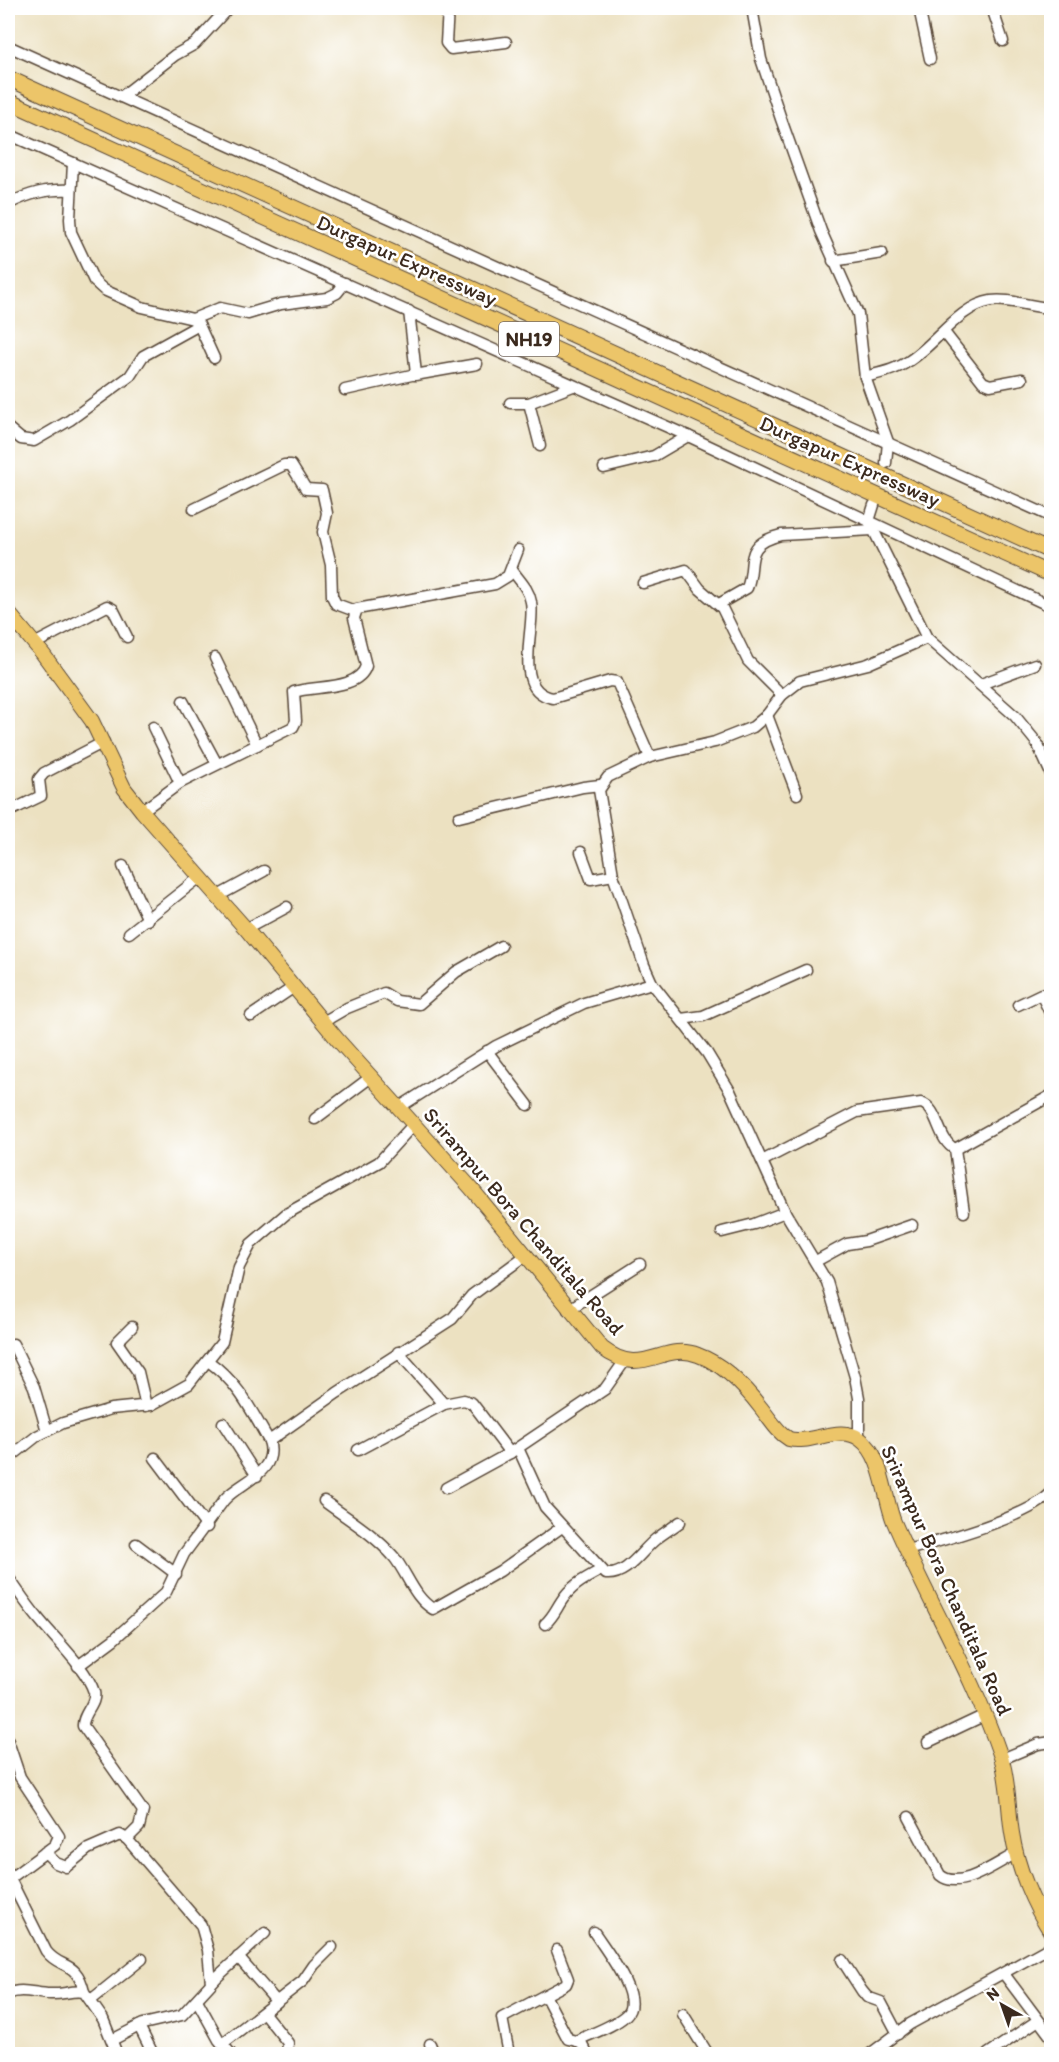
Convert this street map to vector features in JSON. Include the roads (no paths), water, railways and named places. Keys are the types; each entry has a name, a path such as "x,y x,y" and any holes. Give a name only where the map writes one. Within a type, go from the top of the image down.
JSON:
{"highway":[{"name":"Durgapur Expressway","path":"8,78 1052,552"},
{"name":"Durgapur Expressway","path":"8,103 1052,575"}],"main road":[{"name":"Srirampur Bora Chanditala Road","path":"8,612 81,705 104,742 124,788 142,811 218,896 398,1108 471,1188 568,1310 602,1348 624,1362 639,1362 687,1352 698,1354 734,1378 789,1439 801,1441 840,1434 859,1438 875,1461 888,1505 907,1550 968,1675 1002,1759 1012,1835 1017,1853 1040,1915 1052,1934"}],"street":[{"path":"121,97 168,60 195,44 228,8"},
{"path":"448,8 446,43 449,48 453,50 506,42"},
{"path":"752,8 767,79 833,261 858,314 865,377 888,442 886,463"},
{"path":"919,8 930,59"},
{"path":"992,8 1003,41"},
{"path":"8,46 659,342 888,442 1052,517"},
{"path":"9,136 688,436 871,525 1052,607"},
{"path":"73,163 71,232 99,286 142,307 196,322 214,358"},
{"path":"8,204 49,189 71,190"},
{"path":"833,261 882,253"},
{"path":"8,428 21,439 34,441 70,420 130,376 143,356 220,308 248,314 281,304 327,298 337,293 345,283"},
{"path":"865,377 889,371 911,360 970,310 990,301 1052,308"},
{"path":"409,311 417,368 415,375"},
{"path":"944,332 983,382 990,384 1022,379"},
{"path":"345,390 477,364"},
{"path":"510,403 529,403 573,386"},
{"path":"529,403 540,446"},
{"path":"604,468 654,456 688,436"},
{"path":"194,509 284,465 291,465 306,489 322,490 327,513 323,532 331,566 332,596 336,604 355,611 364,606 495,584 503,581 512,570 518,550"},
{"path":"874,505 871,525 927,638 981,684 1029,731 1052,776"},
{"path":"719,604 747,588 751,560 758,546 768,539 781,535 871,525"},
{"path":"512,570 531,598 527,665 537,687 546,696 553,698 610,681 617,682 650,757"},
{"path":"643,582 686,570 700,589 719,604 747,662 782,695"},
{"path":"34,644 107,606 112,609 127,637"},
{"path":"142,811 180,783 295,724 294,692 340,684 365,669 354,618 355,611"},
{"path":"459,817 574,789 600,785 608,777 650,757 724,739 753,727 767,715 782,695 800,681 868,664 927,638"},
{"path":"215,658 257,745"},
{"path":"981,684 1035,664"},
{"path":"183,701 217,764"},
{"path":"767,715 797,794"},
{"path":"153,727 180,783"},
{"path":"12,810 40,796 39,779 44,772 104,742"},
{"path":"600,785 599,796 613,875 632,935 652,983 707,1053 730,1091 785,1212 816,1261 830,1293 855,1377 859,1398 859,1438"},
{"path":"581,852 591,879 613,875"},
{"path":"123,866 148,920"},
{"path":"218,896 264,871"},
{"path":"129,933 201,877"},
{"path":"246,929 287,907"},
{"path":"323,1022 347,1008 384,993 397,1001 418,1004 456,972 501,946"},
{"path":"681,1019 703,1016 806,970"},
{"path":"398,1108 487,1051 584,1003 652,983"},
{"path":"250,1016 294,987"},
{"path":"1018,1005 1041,994 1052,1017"},
{"path":"487,1051 528,1105"},
{"path":"315,1119 371,1077"},
{"path":"955,1149 1052,1095"},
{"path":"762,1161 819,1129 857,1112 921,1103 929,1108 943,1137 955,1149 964,1212"},
{"path":"8,1460 47,1431 111,1409 146,1406 163,1400 189,1384 222,1342 238,1267 251,1244 286,1214 379,1162 413,1125"},
{"path":"722,1232 785,1212"},
{"path":"816,1261 847,1244 866,1241 912,1225"},
{"path":"269,1442 398,1352 452,1319 472,1294 525,1256"},
{"path":"568,1310 640,1264"},
{"path":"132,1327 117,1341 138,1372 146,1406"},
{"path":"13,1344 34,1387 47,1431"},
{"path":"398,1352 444,1404"},
{"path":"78,1666 166,1593 184,1554 207,1527 229,1493 257,1476 269,1458 271,1449 269,1442 235,1383 208,1361"},
{"path":"446,1488 514,1450 605,1389 624,1362"},
{"path":"358,1450 444,1404 469,1401 514,1450 545,1507 601,1570 610,1574 620,1571 655,1539 680,1522"},
{"path":"223,1424 257,1476"},
{"path":"155,1458 207,1527"},
{"path":"907,1550 963,1534 1027,1510 1048,1495 1052,1509"},
{"path":"324,1501 364,1528 388,1551 412,1586 433,1609 501,1571 562,1527"},
{"path":"136,1544 176,1574"},
{"path":"545,1624 554,1616 564,1597 574,1587 601,1570"},
{"path":"8,1577 78,1666 95,1694 84,1718 83,1726 143,1811 139,1827 127,1839"},
{"path":"928,1742 983,1716"},
{"path":"8,1741 20,1777 59,1836 59,1841 9,1880 46,1951 54,1959 70,1967 82,1983 112,2040 117,2055"},
{"path":"1002,1759 1038,1744 1052,1742"},
{"path":"909,1817 945,1879 958,1881 1017,1853"},
{"path":"45,1852 62,1867 66,1867 88,1849 114,1837 120,1835 127,1839 201,1925 208,1950 211,1983"},
{"path":"576,2041 623,2017 631,2006 632,1994 594,1932"},
{"path":"112,2040 139,2026 182,2015 211,1983 265,1933"},
{"path":"875,2053 910,2024 1052,1946"},
{"path":"222,2044 303,1981 314,1965 332,1947"},
{"path":"509,2055 502,2018 562,1988 568,1979 557,1950"},
{"path":"238,1957 277,2002"},
{"path":"88,1996 142,1959"},
{"path":"842,1960 867,1997 881,2002 898,2034"},
{"path":"1004,1974 1052,2038"},
{"path":"8,1994 20,1991 52,1994 74,1990 88,1996"},
{"path":"546,1997 565,2034 571,2041 581,2043 587,2055"},
{"path":"197,2000 222,2044 231,2055"},
{"path":"264,2013 288,2043 287,2055"},
{"path":"683,2014 708,2055"},
{"path":"988,2055 1037,2021"},
{"path":"139,2026 153,2055"}]}
